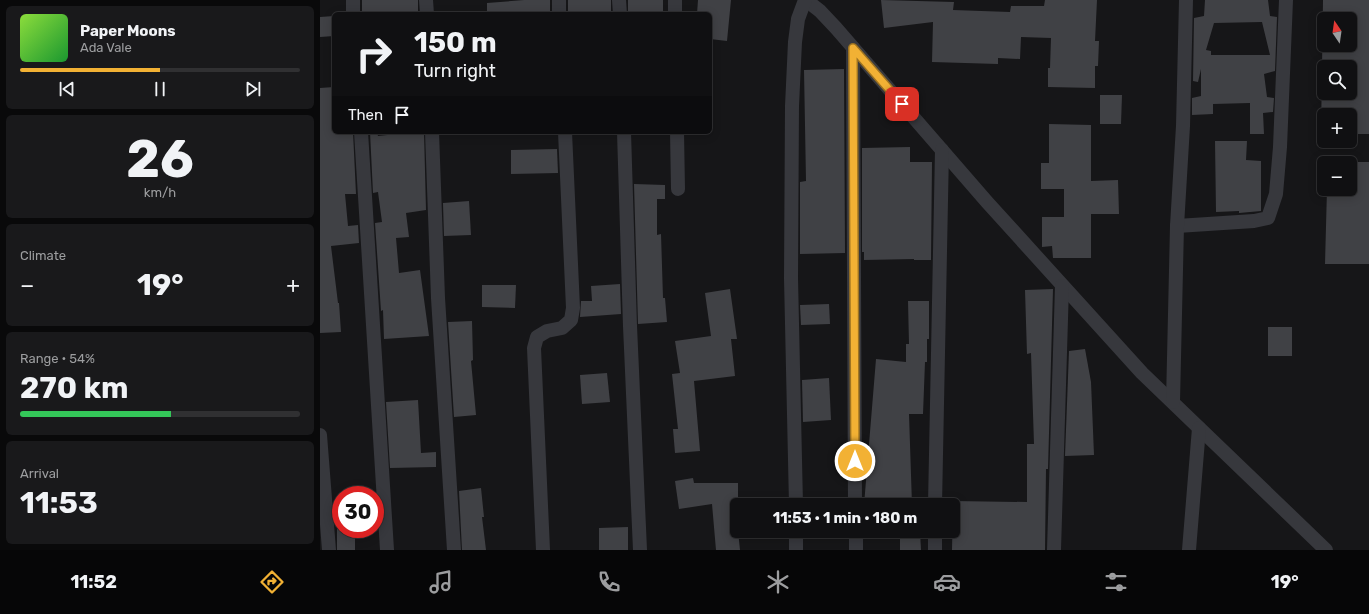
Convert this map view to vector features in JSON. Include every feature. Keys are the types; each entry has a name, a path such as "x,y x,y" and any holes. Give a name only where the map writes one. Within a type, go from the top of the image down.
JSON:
{"street":[{"path":"352,0 353,12"},
{"path":"426,0 427,12"},
{"path":"559,0 559,12"},
{"path":"620,0 620,12"},
{"path":"675,0 675,12"},
{"path":"796,498 791,278 792,106 795,42 798,19 806,0 825,16 1062,286 1142,373 1326,550"},
{"path":"1173,402 1177,226 1183,126 1186,0"},
{"path":"1177,226 1254,221 1268,218 1276,194 1280,147 1286,0"},
{"path":"853,48 855,498"},
{"path":"361,134 387,550"},
{"path":"432,134 438,298 454,550"},
{"path":"543,550 534,348 537,336 547,331 562,328 571,320 572,314 573,300 565,134"},
{"path":"624,134 630,326 640,550"},
{"path":"677,134 678,189"},
{"path":"935,498 942,150"},
{"path":"1054,550 1062,286"},
{"path":"1189,550 1199,428"},
{"path":"320,435 328,550"},
{"path":"796,538 796,550"},
{"path":"856,538 856,550"},
{"path":"935,538 935,550"}],"building":[{"path":"362,0 418,0 418,12 362,12"},
{"path":"524,0 550,0 550,12 487,12 487,3"},
{"path":"568,0 611,0 611,12 568,12"},
{"path":"628,0 663,0 663,12 628,12"},
{"path":"698,0 731,0 727,41 712,39 712,12 697,12"},
{"path":"881,0 954,2 953,10 1010,12 1011,6 1044,6 1045,0 1097,0 1095,41 1099,41 1098,66 1095,66 1095,88 1048,87 1051,38 1021,37 1020,59 998,58 998,64 932,62 933,22 884,28"},
{"path":"1205,0 1268,0 1270,16 1277,17 1275,71 1264,74 1267,97 1274,98 1273,112 1263,113 1264,134 1250,134 1250,103 1213,104 1213,114 1192,115 1192,98 1201,96 1201,69 1198,82 1193,81 1194,18 1204,16","holes":["1262,22 1270,55 1211,55 1211,51 1206,50 1214,23"]},
{"path":"1323,0 1369,0 1369,134 1357,134 1357,108 1321,108 1322,100 1357,100 1357,60 1322,60 1322,52 1357,52 1357,12 1323,12"},
{"path":"332,16 332,36 320,37 320,17"},
{"path":"844,69 845,253 800,254 800,182 806,181 804,70"},
{"path":"332,87 332,134 353,134 356,194 345,194 348,226 358,225 359,243 331,246 339,303 341,332 320,333 320,88"},
{"path":"1100,95 1122,95 1121,124 1100,124"},
{"path":"1049,124 1091,125 1091,181 1118,180 1119,214 1091,214 1091,258 1053,258 1052,246 1042,247 1042,217 1064,217 1064,189 1041,189 1041,163 1049,163"},
{"path":"370,134 378,134 378,136 424,134 426,210 406,213 409,237 396,238 399,273 420,270 429,336 384,339 383,310 381,311 375,223 382,222 378,192 373,193"},
{"path":"1215,141 1247,141 1246,160 1261,161 1261,211 1239,213 1239,211 1216,212"},
{"path":"910,147 910,162 932,162 931,260 864,260 864,252 862,252 862,148"},
{"path":"557,149 558,173 511,174 511,150"},
{"path":"1357,162 1369,162 1369,264 1325,264 1327,196 1357,196"},
{"path":"634,184 665,185 665,199 657,199 657,235 661,234 663,298 665,298 667,322 638,324"},
{"path":"469,201 471,235 444,236 443,203"},
{"path":"620,284 621,314 580,317 581,301 592,301 591,286"},
{"path":"482,285 516,285 515,308 482,307"},
{"path":"730,289 737,339 731,339 735,376 694,381 700,451 675,453 673,429 678,429 672,374 680,373 675,341 711,336 705,293"},
{"path":"1053,289 1048,469 1046,469 1045,550 952,550 952,538 960,538 960,501 1027,502 1027,444 1034,444 1031,353 1027,354 1025,290"},
{"path":"908,301 929,301 929,339 927,339 927,362 925,362 923,414 909,414 912,498 865,498 876,359 906,362 906,344 909,344"},
{"path":"829,304 830,324 801,325 800,305"},
{"path":"472,321 473,360 471,361 476,415 454,417 448,322"},
{"path":"1268,327 1292,327 1292,356 1268,356"},
{"path":"1085,349 1091,382 1094,455 1065,456 1069,351"},
{"path":"607,373 610,402 582,404 580,375"},
{"path":"829,378 831,420 803,422 802,380"},
{"path":"418,400 421,453 436,452 436,467 390,468 386,402"},
{"path":"693,478 694,483 738,483 738,498 730,498 730,538 739,538 740,550 716,550 712,504 679,509 675,481"},
{"path":"481,488 484,517 482,517 486,550 462,550 459,491"},
{"path":"628,527 628,550 599,550 599,528"},
{"path":"337,538 355,538 355,550 337,550"},
{"path":"900,538 920,538 921,550 900,550"}],"route":[{"path":"855,461 853,48 902,104"}]}
